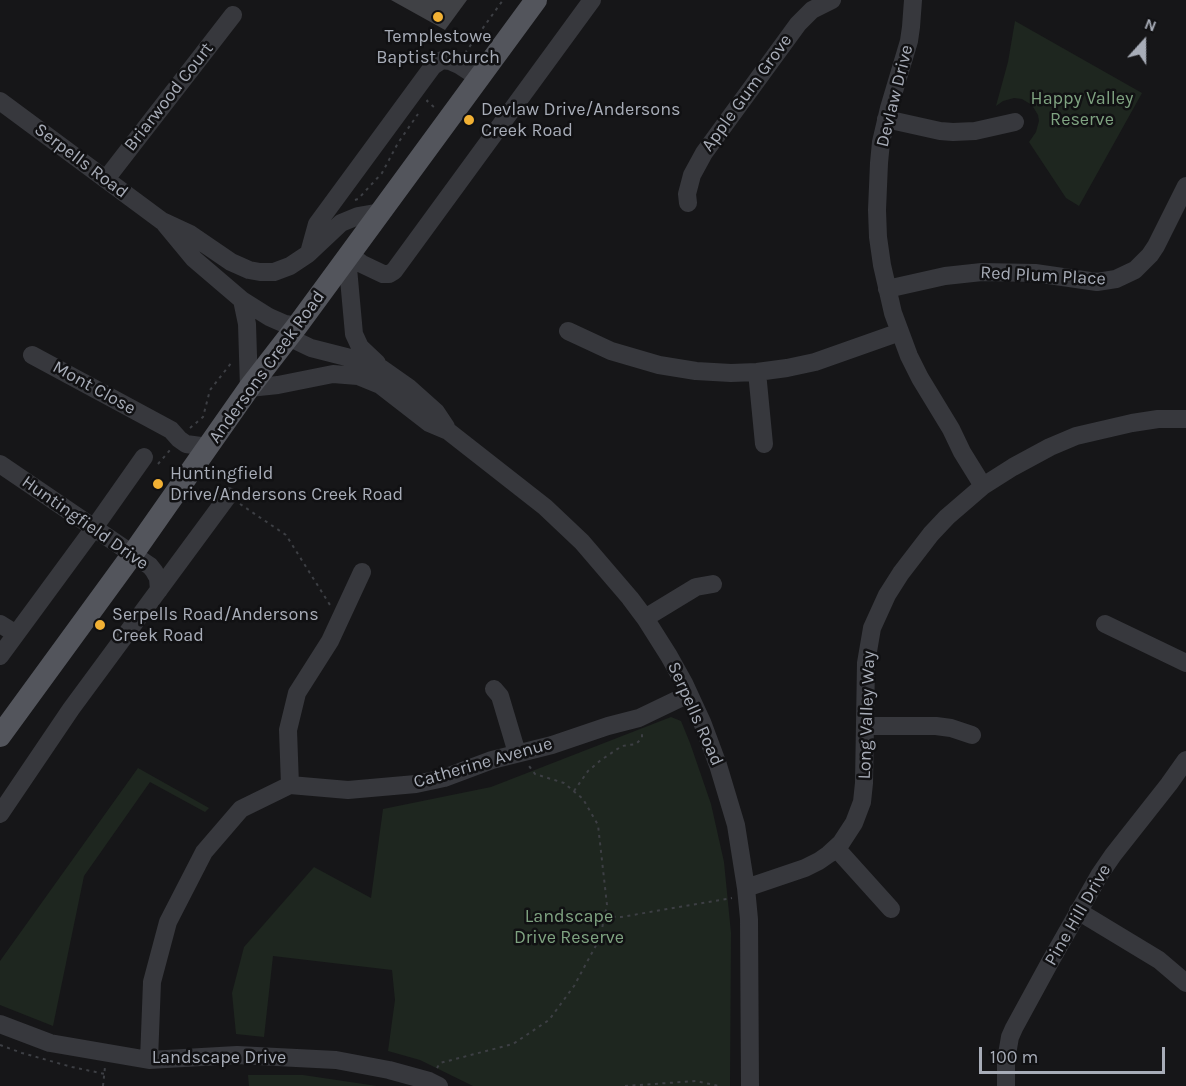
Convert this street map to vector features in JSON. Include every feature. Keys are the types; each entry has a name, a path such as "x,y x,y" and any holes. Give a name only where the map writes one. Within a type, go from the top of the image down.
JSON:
{"main road":[{"name":"Andersons Creek Road","path":"0,736 132,555 249,388 536,0"}],"street":[{"path":"384,285 592,0"},
{"name":"Apple Gum Grove","path":"687,203 692,175 704,153 798,24 812,10 832,0"},
{"name":"Devlaw Drive","path":"912,0 909,41 886,119 879,163 877,210 882,265 887,290 909,356 962,452 990,481"},
{"name":"Briarwood Court","path":"106,179 233,15"},
{"path":"308,254 316,226 435,64 442,60 450,61 479,78"},
{"name":"Serpells Road","path":"0,101 162,221 190,234 231,262 249,270 279,271 295,264 344,221 381,212"},
{"path":"886,119 953,132 975,131 1015,122"},
{"name":"Red Plum Place","path":"887,290 945,276 982,272 1035,273 1097,282 1116,279 1135,270 1150,255 1186,186"},
{"name":"Serpells Road","path":"162,221 194,259 242,300 285,324 311,348 373,364 395,383"},
{"path":"348,256 383,274 389,274 396,269"},
{"name":"Serpells Road","path":"348,256 352,324 355,338 362,350 395,383 429,423 448,431 564,524 599,561 645,618 686,688 710,743 725,786 736,825 746,885 750,943 750,1086"},
{"path":"242,300 248,324 249,388"},
{"path":"568,331 611,351 667,367 716,373 757,372 815,362 900,332"},
{"name":"Mont Close","path":"32,355 156,422 176,442 192,468"},
{"path":"757,372 764,444"},
{"name":"Serpells Road","path":"249,388 327,374 368,379 380,385 395,383"},
{"name":"Long Valley Way","path":"746,885 768,872 785,874 819,861 836,848 849,832 862,802 865,670 872,628 887,595 905,567 947,517 990,481 1050,447 1076,436 1132,423 1158,419 1186,419"},
{"path":"176,442 208,447"},
{"name":"Huntingfield Drive","path":"0,464 150,566 158,578 159,590"},
{"path":"0,656 139,464"},
{"path":"0,814 71,709 228,496"},
{"path":"149,1060 152,982 168,922 204,852 241,809 290,785 288,730 297,693 330,641 362,572"},
{"path":"645,618 696,587 713,584"},
{"path":"0,624 16,634"},
{"path":"1105,624 1186,663"},
{"name":"Catherine Avenue","path":"290,785 348,790 416,784 444,778 492,760 552,745 639,718 686,688"},
{"name":"Catherine Avenue","path":"608,726 654,698 686,688"},
{"path":"494,689 500,696 519,753"},
{"path":"865,726 936,726 972,735"},
{"name":"Pine Hill Drive","path":"1006,1086 1006,1060 1010,1037 1021,1014 1078,911 1113,855 1150,810 1186,760"},
{"path":"836,848 891,909"},
{"path":"1078,911 1159,960 1186,982"},
{"name":"Landscape Drive","path":"0,1024 50,1043 149,1060 237,1055 336,1060 389,1070 434,1084"}],"path":[{"path":"329,207 338,208 358,199 382,173 398,142 421,110"},
{"path":"139,464 143,473 155,467 176,442 203,417 210,390 234,359"},
{"path":"228,496 286,535 340,620"},
{"path":"574,791 588,771 601,760 622,746 636,744 642,738 643,729 639,718"},
{"path":"434,1084 440,1063 513,1044 549,1020 574,986 600,938 607,905 598,825 584,799 564,783 535,774 519,753"},
{"path":"605,916 621,917 746,885"},
{"path":"0,1045 72,1067 105,1074"},
{"path":"103,1086 106,1052"},
{"path":"625,1086 696,1081 719,1086"}],"green space":[{"name":"Happy Valley Reserve","path":"1015,21 1142,93 1079,206 1066,198 1029,142 1036,132 1039,121 1032,105 1022,99 1014,98 996,106 1008,62"},
{"name":"Landscape Drive Reserve","path":"671,717 681,721 690,743 711,804 724,862 731,933 730,1086 473,1086 420,1060 388,1051 395,1000 392,970 273,956 264,1037 236,1034 232,993 244,947 314,867 371,898 383,809 491,787"},
{"path":"138,768 209,808 205,812 150,782 84,876 53,1026 0,1005 0,961"},
{"path":"248,1075 303,1075 377,1086 249,1086"}],"building":[{"name":"Templestowe Baptist Church","path":"391,0 467,0 445,30"}],"place":[{"name":"Templestowe Baptist Church","path":"438,17"},
{"name":"Devlaw Drive/Andersons Creek Road","path":"469,120"},
{"name":"Huntingfield Drive/Andersons Creek Road","path":"158,484"},
{"name":"Serpells Road/Andersons Creek Road","path":"100,625"}]}
